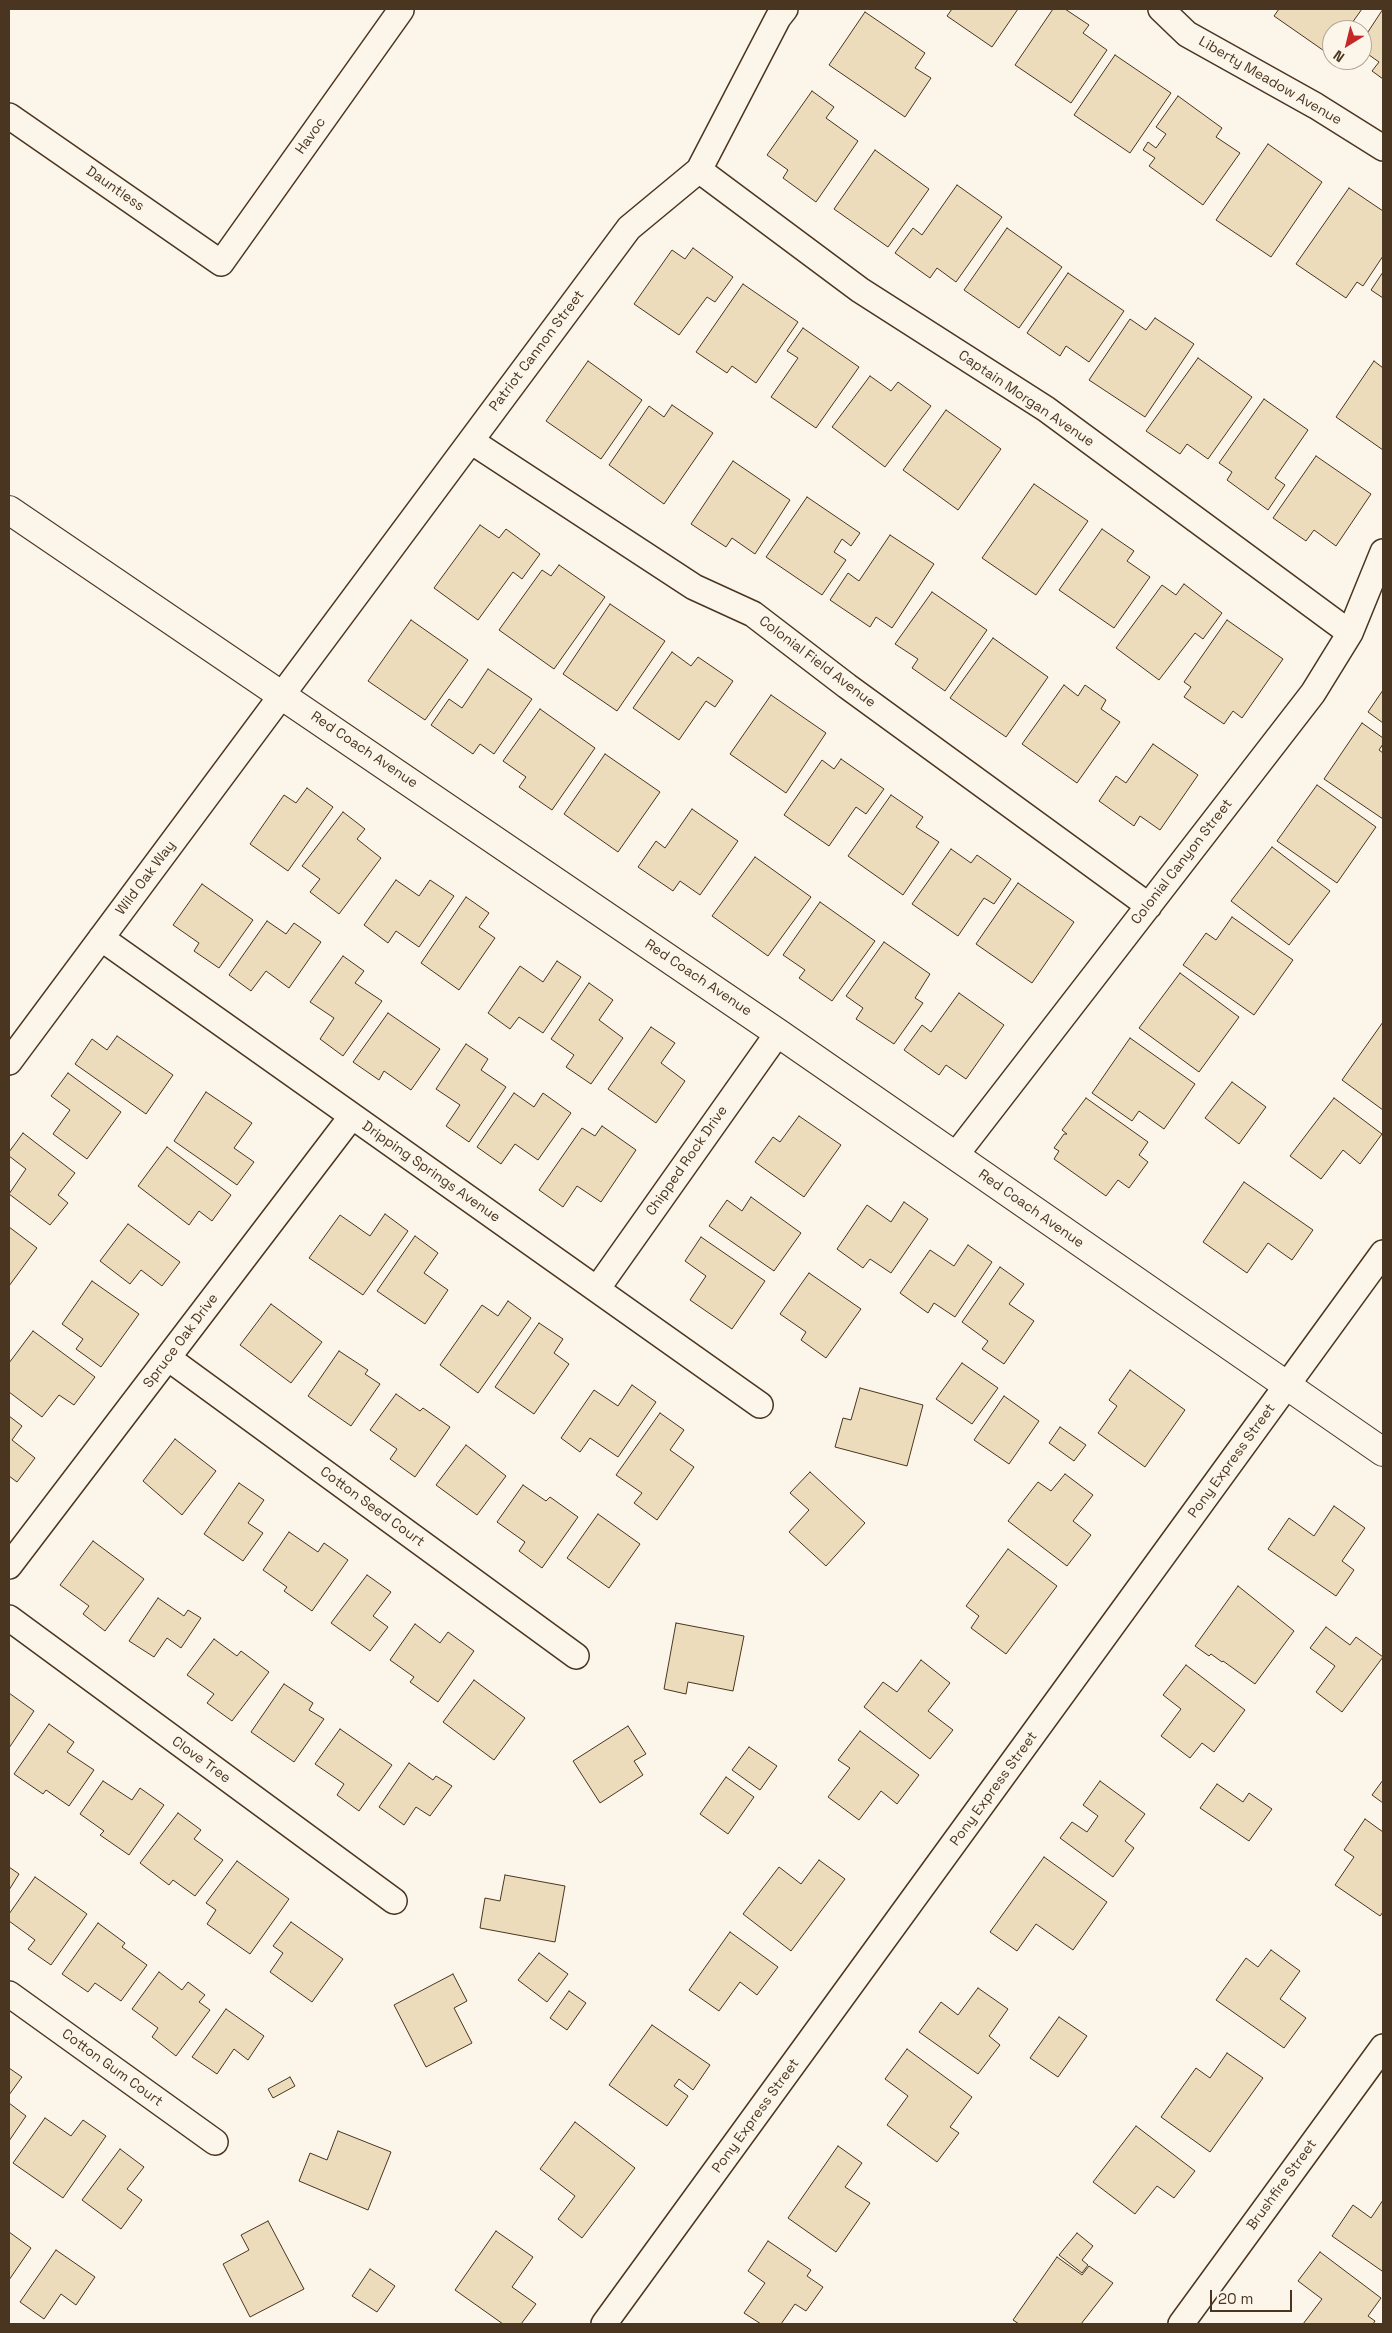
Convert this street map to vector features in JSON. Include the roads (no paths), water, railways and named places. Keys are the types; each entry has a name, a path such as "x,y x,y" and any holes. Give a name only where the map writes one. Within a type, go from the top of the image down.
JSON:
{"street":[{"name":"Havoc","path":"221,262 400,9"},
{"name":"Patriot Cannon Street","path":"282,694 629,228 699,170 778,18 785,9"},
{"name":"Liberty Meadow Avenue","path":"1161,9 1187,34 1316,106 1383,148"},
{"name":"Dauntless","path":"9,116 221,262"},
{"name":"Captain Morgan Avenue","path":"699,170 860,290 1046,409 1350,633"},
{"name":"Colonial Field Avenue","path":"471,441 694,587 753,614 847,686 1149,906"},
{"name":"Red Coach Avenue","path":"9,510 778,1033 1383,1452"},
{"name":"Colonial Canyon Street","path":"955,1156 1312,693 1350,633 1383,552"},
{"name":"Wild Oak Way","path":"9,1062 282,694"},
{"name":"Dripping Springs Avenue","path":"101,938 760,1405"},
{"name":"Chipped Rock Drive","path":"597,1289 778,1033"},
{"name":"Spruce Oak Drive","path":"9,1566 352,1116"},
{"name":"Pony Express Street","path":"604,2324 1383,1253"},
{"name":"Cotton Seed Court","path":"168,1358 576,1656"},
{"name":"Clove Tree","path":"9,1618 394,1901"},
{"name":"Cotton Gum Court","path":"9,1994 216,2142"},
{"name":"Brushfire Street","path":"1181,2324 1383,2047"}]}
